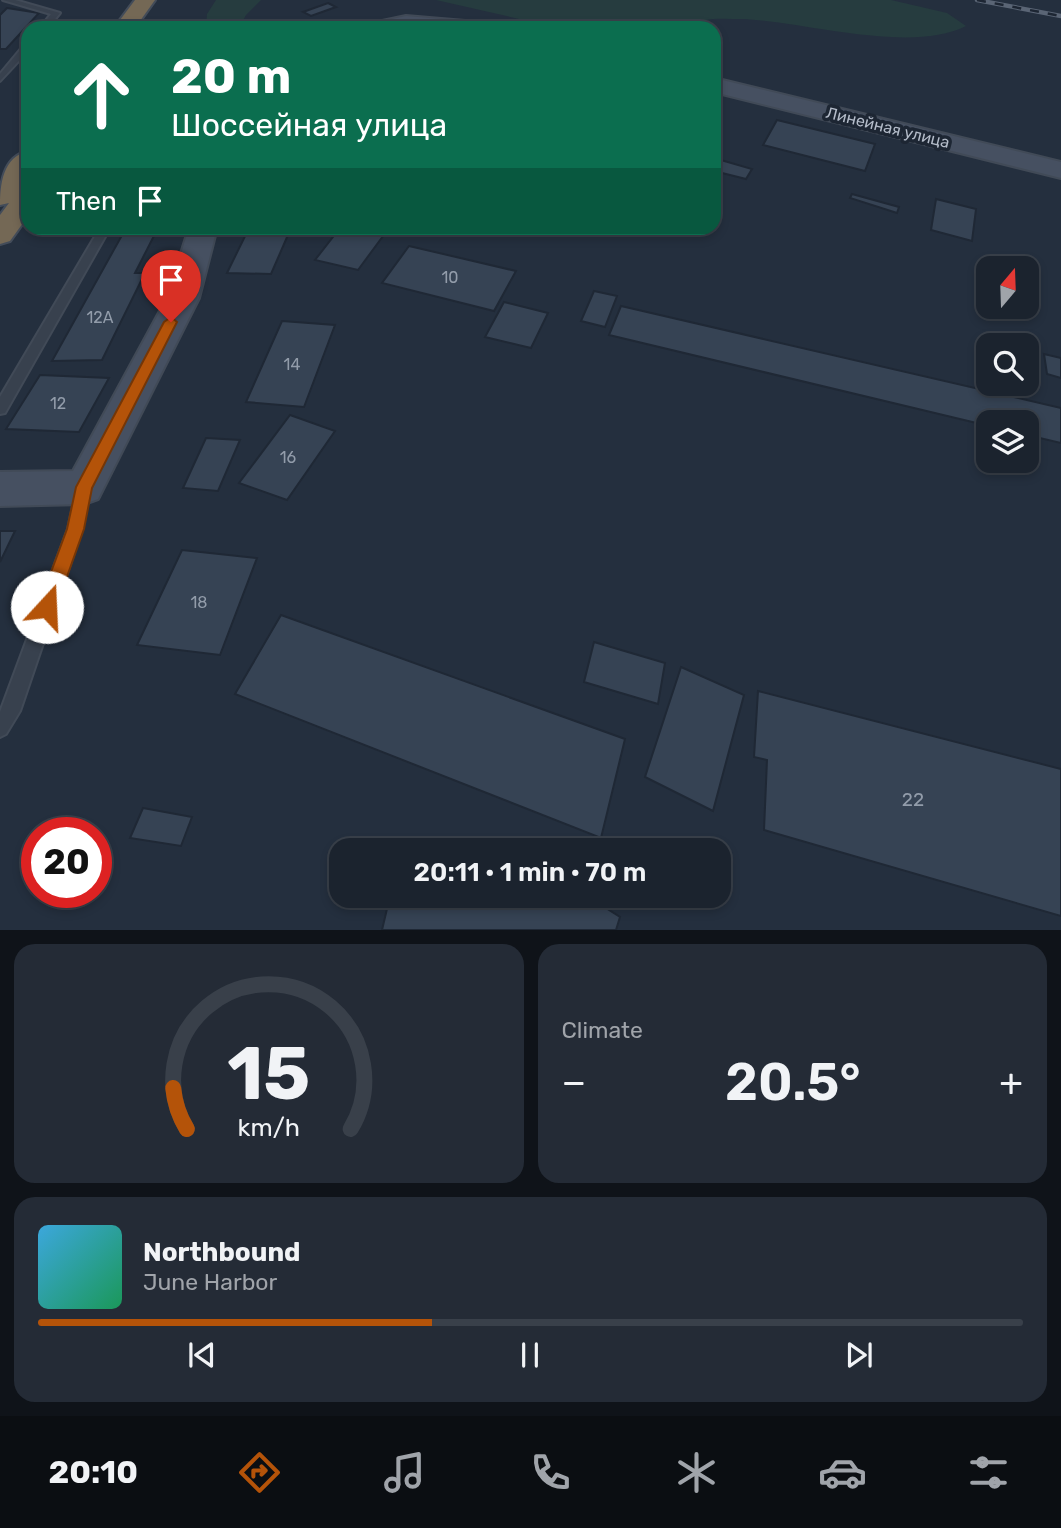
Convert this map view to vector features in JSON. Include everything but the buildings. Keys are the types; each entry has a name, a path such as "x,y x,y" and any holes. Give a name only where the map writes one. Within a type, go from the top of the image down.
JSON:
{"highway":[{"path":"129,21 145,0"},
{"path":"153,21 168,0"},
{"path":"0,197 21,168"},
{"path":"0,235 21,206"}],"street":[{"name":"Линейная улица","path":"721,87 1061,170"},
{"path":"0,489 84,487 183,298 201,235"}],"lane":[{"path":"7,0 56,13 50,21"},
{"path":"0,79 21,54"},
{"path":"0,409 101,235"},
{"path":"0,727 11,710 75,529 84,487"}],"green space":[{"path":"216,0 261,0 243,21 206,21 207,14"},
{"path":"436,0 891,0 947,13 966,26 943,34 888,37 743,19 528,21"}],"railway":[{"path":"977,0 1061,16"}],"route":[{"path":"47,607 75,529 84,487 171,322"}]}
